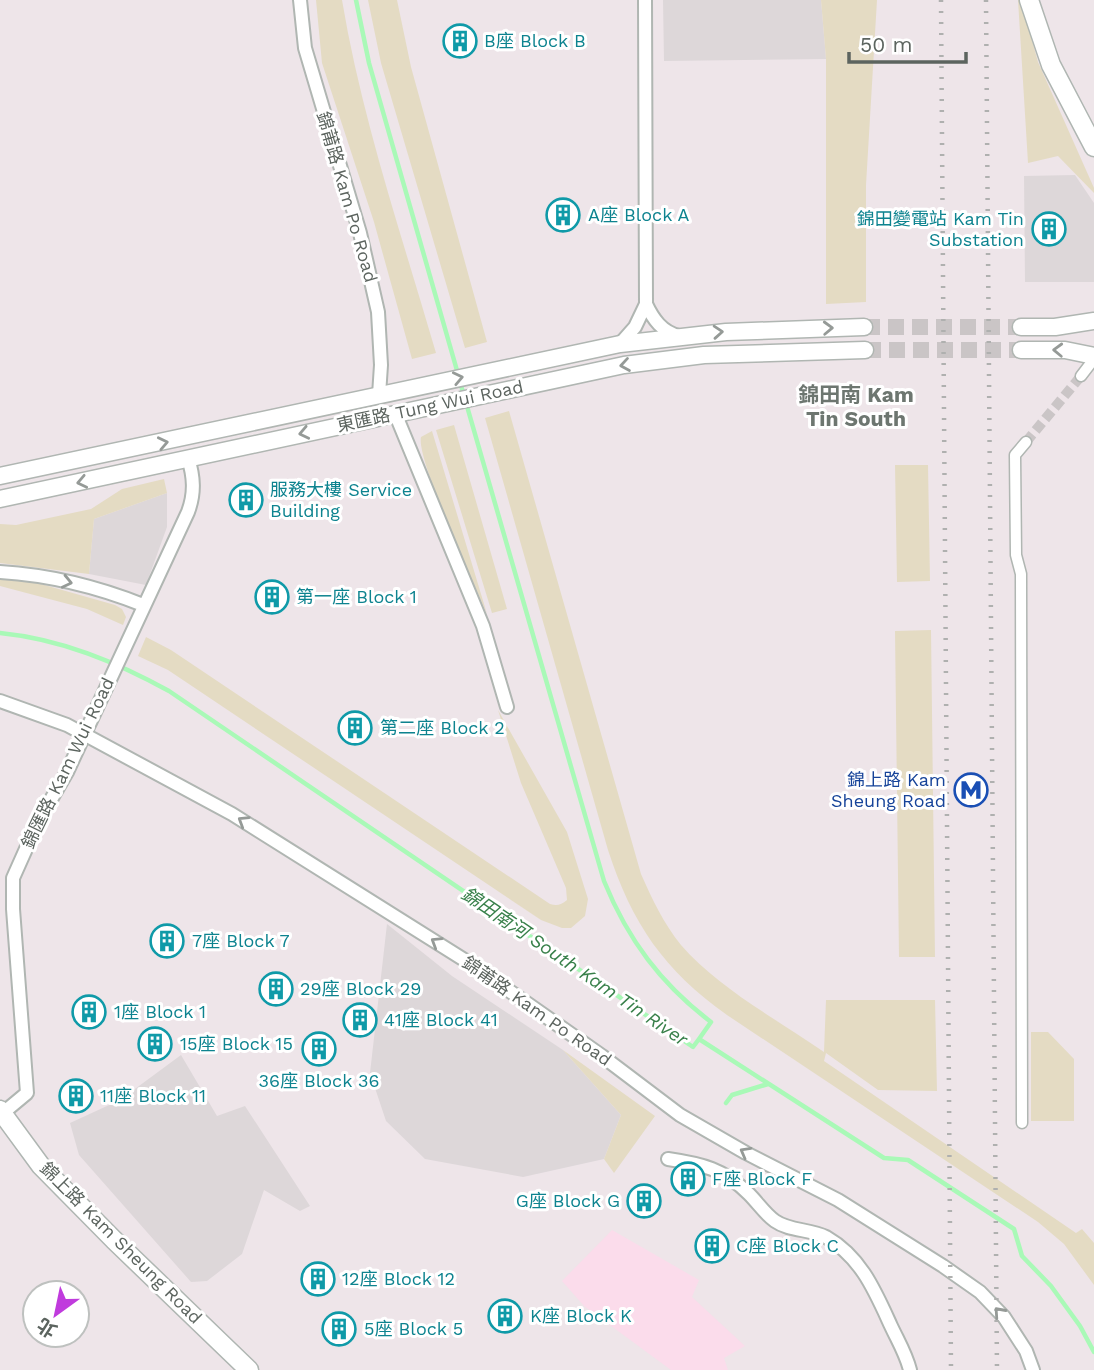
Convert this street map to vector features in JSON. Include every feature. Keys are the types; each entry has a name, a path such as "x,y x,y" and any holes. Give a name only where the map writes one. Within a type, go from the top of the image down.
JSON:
{"main road":[{"path":"1029,0 1051,65 1094,147"},
{"name":"錦上路 Kam Sheung Road","path":"1,1112 41,1166 249,1370"}],"street":[{"name":"錦莆路 Kam Po Road","path":"300,0 305,48 360,233 378,312 385,394"},
{"path":"620,345 635,327 646,304 645,0"},
{"path":"646,304 660,326 679,336"},
{"path":"1021,327 1055,327 1094,321"},
{"name":"東匯路 Tung Wui Road","path":"0,476 620,345 679,336 864,327"},
{"path":"1021,350 1065,350 1094,357 1081,376"},
{"name":"東匯路 Tung Wui Road","path":"0,499 592,371 677,357 733,353 865,351"},
{"path":"395,413 483,626 507,707"},
{"path":"1022,1123 1021,574 1016,555 1015,455 1026,442"},
{"name":"錦匯路 Kam Wui Road","path":"1,1112 27,1093 13,878 38,822 67,772 192,501 193,474 188,458"},
{"path":"0,572 58,580 107,592 143,605"},
{"name":"錦莆路 Kam Po Road","path":"0,701 39,713 85,733 232,814 474,966 680,1115 858,1212 965,1280 1004,1317 1021,1342 1033,1370"},
{"path":"668,1159 699,1163 718,1170 748,1193 776,1223 816,1232 842,1248 860,1266 872,1285 910,1370"}],"shaded area":[{"path":"316,0 342,0 360,89 436,353 412,359 374,222 322,63"},
{"path":"368,0 397,0 411,67 487,342 465,348 381,63"},
{"path":"663,0 821,0 826,59 664,61"},
{"path":"821,0 877,0 866,185 866,302 826,304 826,59"},
{"path":"1018,0 1021,0 1038,62 1094,193 1058,156 1028,163"},
{"name":"錦田變電站 Kam Tin Substation","path":"1075,175 1094,203 1094,282 1025,282 1024,176"},
{"path":"509,411 641,874 669,929 681,945 712,975 749,1003 824,1052 826,1000 935,1000 937,1091 878,1090 826,1053 824,1061 1076,1233 1082,1229 1094,1243 1094,1285 1064,1244 1038,1222 727,1015 685,981 653,943 628,901 608,850 485,418"},
{"path":"454,425 507,609 492,613 436,430"},
{"path":"432,431 487,614 428,470 421,437"},
{"path":"895,465 928,465 930,581 897,582"},
{"path":"164,479 167,493 94,519 89,574 0,563 0,524 16,525 91,509 122,489"},
{"path":"167,493 167,527 146,585 89,574 94,519"},
{"path":"0,577 34,582 115,605 122,609 126,617 123,625 87,609 0,586"},
{"path":"931,630 935,957 899,957 895,631"},
{"path":"146,637 171,650 550,904 559,905 567,900 566,888 521,783 498,710 567,832 588,899 585,916 571,928 562,928 541,920 168,670 138,656"},
{"path":"387,924 452,976 563,1050 621,1115 604,1159 523,1177 425,1159 386,1121 370,1073"},
{"path":"1031,1032 1048,1032 1074,1059 1074,1121 1031,1121"},
{"path":"563,1050 655,1116 614,1173 604,1159 621,1115"},
{"path":"181,1055 217,1116 245,1106 310,1206 300,1211 264,1190 242,1254 207,1281 191,1282 79,1155 70,1123 120,1100"},
{"path":"612,1230 699,1280 692,1297 745,1346 724,1358 728,1370 671,1370 584,1306 562,1281"}],"waterway":[{"path":"356,0 369,63 458,374"},
{"path":"460,382 604,881 635,942 677,992 711,1022 699,1039"},
{"name":"錦田南河 South Kam Tin River","path":"0,633 23,636 88,653 169,691 693,1047 699,1039 884,1158 908,1160 1014,1229 1022,1256 1051,1286 1080,1326 1094,1352"},
{"path":"726,1103 732,1095 768,1084"}],"tunnel":[{"path":"864,327 1021,327"},
{"path":"865,350 1021,350"},
{"path":"1026,442 1081,376"}],"railway":[{"path":"941,0 951,1370"},
{"path":"986,0 997,1370"}],"place":[{"name":"B座 Block B","path":"460,41"},
{"name":"A座 Block A","path":"563,215"},
{"name":"錦田變電站 Kam Tin Substation","path":"1049,229"},
{"name":"服務大樓 Service Building","path":"246,500"},
{"name":"第一座 Block 1","path":"272,597"},
{"name":"第二座 Block 2","path":"355,728"},
{"name":"錦上路 Kam Sheung Road","path":"971,790"},
{"name":"7座 Block 7","path":"167,941"},
{"name":"29座 Block 29","path":"276,989"},
{"name":"1座 Block 1","path":"89,1012"},
{"name":"41座 Block 41","path":"360,1020"},
{"name":"15座 Block 15","path":"155,1044"},
{"name":"36座 Block 36","path":"319,1049"},
{"name":"11座 Block 11","path":"76,1096"},
{"name":"F座 Block F","path":"688,1179"},
{"name":"G座 Block G","path":"644,1201"},
{"name":"C座 Block C","path":"712,1246"},
{"name":"12座 Block 12","path":"318,1279"},
{"name":"K座 Block K","path":"505,1316"},
{"name":"5座 Block 5","path":"339,1329"}],"district":[{"name":"錦田南 Kam Tin South","path":"856,407"}]}
